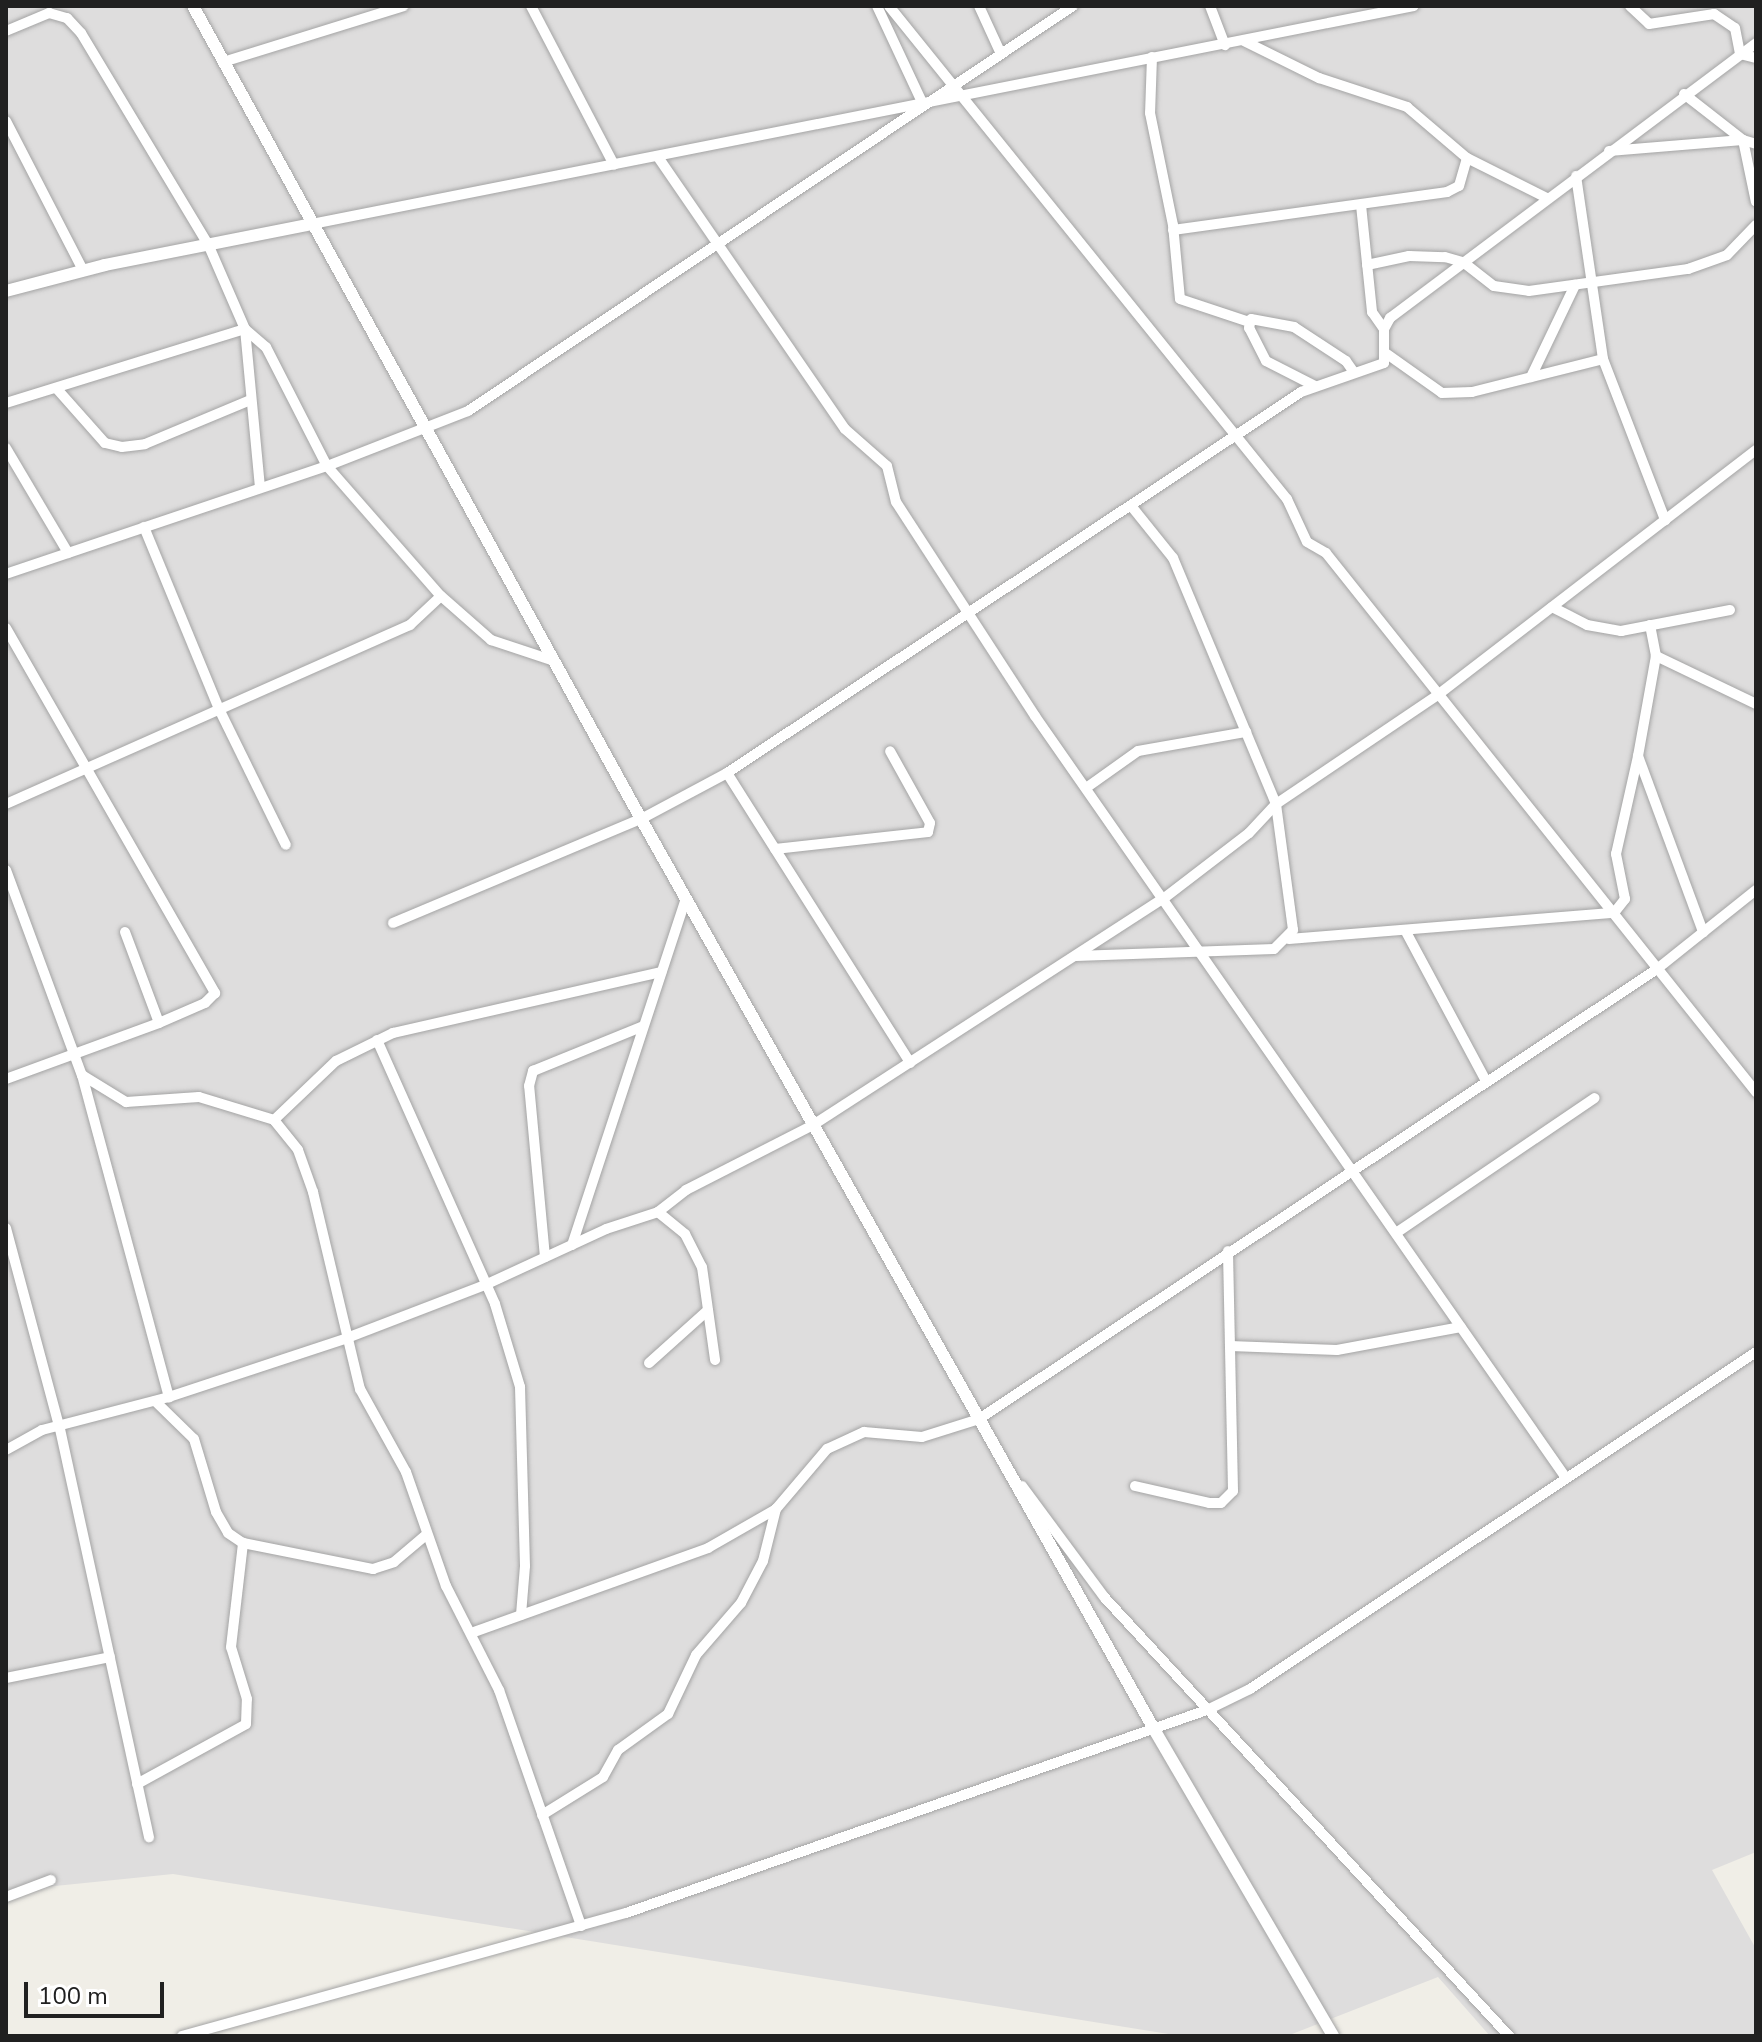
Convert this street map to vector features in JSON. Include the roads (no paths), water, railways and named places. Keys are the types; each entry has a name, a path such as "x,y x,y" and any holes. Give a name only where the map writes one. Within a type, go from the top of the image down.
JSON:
{"street":[{"path":"193,6 641,819 1155,1731 1333,2036"},
{"path":"223,62 404,6"},
{"path":"531,6 614,165"},
{"path":"877,6 923,104"},
{"path":"889,6 1235,439 1287,499 1307,542 1326,553 1756,1092"},
{"path":"979,6 1001,54"},
{"path":"6,574 327,466 468,411 1073,6"},
{"path":"1210,6 1225,45"},
{"path":"6,291 83,270 208,244 1414,6"},
{"path":"1630,6 1649,24 1714,14 1729,20 1739,38 1740,54"},
{"path":"6,31 49,13 67,18 81,33 208,244 245,329 248,401 260,487"},
{"path":"1244,41 1319,78 1407,107 1467,158 1547,198"},
{"path":"1384,329 1390,318 1684,94 1756,43"},
{"path":"1740,54 1756,58"},
{"path":"1152,57 1150,113 1173,230 1180,299 1249,322 1266,361 1315,386"},
{"path":"1684,94 1743,140 1756,144"},
{"path":"6,121 83,270"},
{"path":"1608,152 1743,140"},
{"path":"1743,140 1756,202"},
{"path":"658,157 845,429 887,466 896,502 969,615 1566,1478"},
{"path":"1173,230 1447,192 1465,175 1467,158"},
{"path":"1576,176 1603,359 1665,520"},
{"path":"393,923 641,819 727,773 1315,386 1384,363 1387,354 1384,329 1372,312 1361,205"},
{"path":"1367,265 1409,256 1463,262 1494,286 1529,291 1688,269 1727,255 1756,225"},
{"path":"1531,377 1575,285"},
{"path":"1249,322 1255,318 1294,327 1346,361 1353,371"},
{"path":"6,403 245,329"},
{"path":"245,329 266,347 327,466 441,596 491,640 554,661"},
{"path":"1387,354 1442,393 1472,392 1603,359"},
{"path":"57,389 105,443 122,447 145,444 248,401"},
{"path":"6,448 68,553"},
{"path":"6,1450 27,1435 60,1429 169,1397 347,1338 485,1285 572,1245 658,1212 686,1190 813,1125 1163,899 1249,833 1276,804 1439,694 1756,450"},
{"path":"1132,507 1173,558 1276,804 1293,930 1289,939"},
{"path":"144,527 220,711 286,845"},
{"path":"6,804 410,625 441,596"},
{"path":"1552,607 1587,625 1621,631 1730,610"},
{"path":"1076,956 1274,949 1289,939 1614,913 1625,899 1616,854 1656,656 1650,625"},
{"path":"6,628 215,993 205,1003 159,1023 74,1057 6,1079"},
{"path":"1656,656 1756,704"},
{"path":"1086,788 1138,751 1246,732"},
{"path":"775,849 928,832 930,823 890,751"},
{"path":"1638,756 1703,932"},
{"path":"727,773 910,1063"},
{"path":"6,870 82,1075 169,1397"},
{"path":"471,1633 708,1548 776,1509 827,1449 864,1432 922,1437 979,1419 1485,1079 1657,969 1756,890"},
{"path":"572,1245 686,898"},
{"path":"1405,930 1485,1079"},
{"path":"125,932 159,1023"},
{"path":"274,1120 336,1061 377,1040 661,972"},
{"path":"545,1257 529,1086 533,1071 643,1026"},
{"path":"377,1040 485,1285 520,1387 525,1566 521,1615"},
{"path":"82,1075 126,1102 199,1097 274,1120 298,1150 313,1192 360,1389 406,1472 446,1586 499,1690 581,1926"},
{"path":"1396,1233 1595,1098"},
{"path":"658,1212 685,1234 702,1267 715,1360"},
{"path":"6,1228 60,1429 149,1837"},
{"path":"1135,1486 1209,1503 1230,1498 1228,1251"},
{"path":"649,1363 708,1310"},
{"path":"1230,1346 1337,1350 1461,1327"},
{"path":"182,2036 581,1926 1155,1731 1207,1710 1250,1689 1756,1352"},
{"path":"155,1401 194,1439 216,1512 228,1533 243,1543 373,1569 394,1562 426,1535"},
{"path":"999,1455 1105,1598 1509,2036"},
{"path":"542,1815 603,1777 618,1750 668,1714 696,1655 749,1589 763,1561 776,1509"},
{"path":"137,1784 246,1724 247,1699 231,1647 243,1543"},
{"path":"6,1678 110,1657"},
{"path":"6,1897 51,1880"}]}
